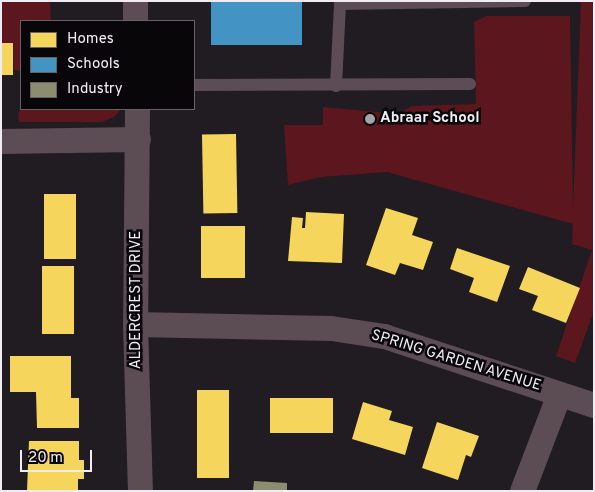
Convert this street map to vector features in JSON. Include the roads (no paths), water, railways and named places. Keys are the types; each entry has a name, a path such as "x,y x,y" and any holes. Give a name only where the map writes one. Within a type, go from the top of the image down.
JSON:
{"street":[{"path":"135,1 135,20"},
{"name":"ALDERCREST DRIVE","path":"137,110 136,324 140,491"},
{"path":"1,141 138,139"},
{"name":"SPRING GARDEN AVENUE","path":"136,324 331,328 384,336 594,405"},
{"path":"522,491 559,394"}],"lane":[{"path":"336,86 340,4 525,1"},
{"path":"195,85 336,86 470,84"}],"place":[{"name":"Abraar School","path":"370,119"}]}
